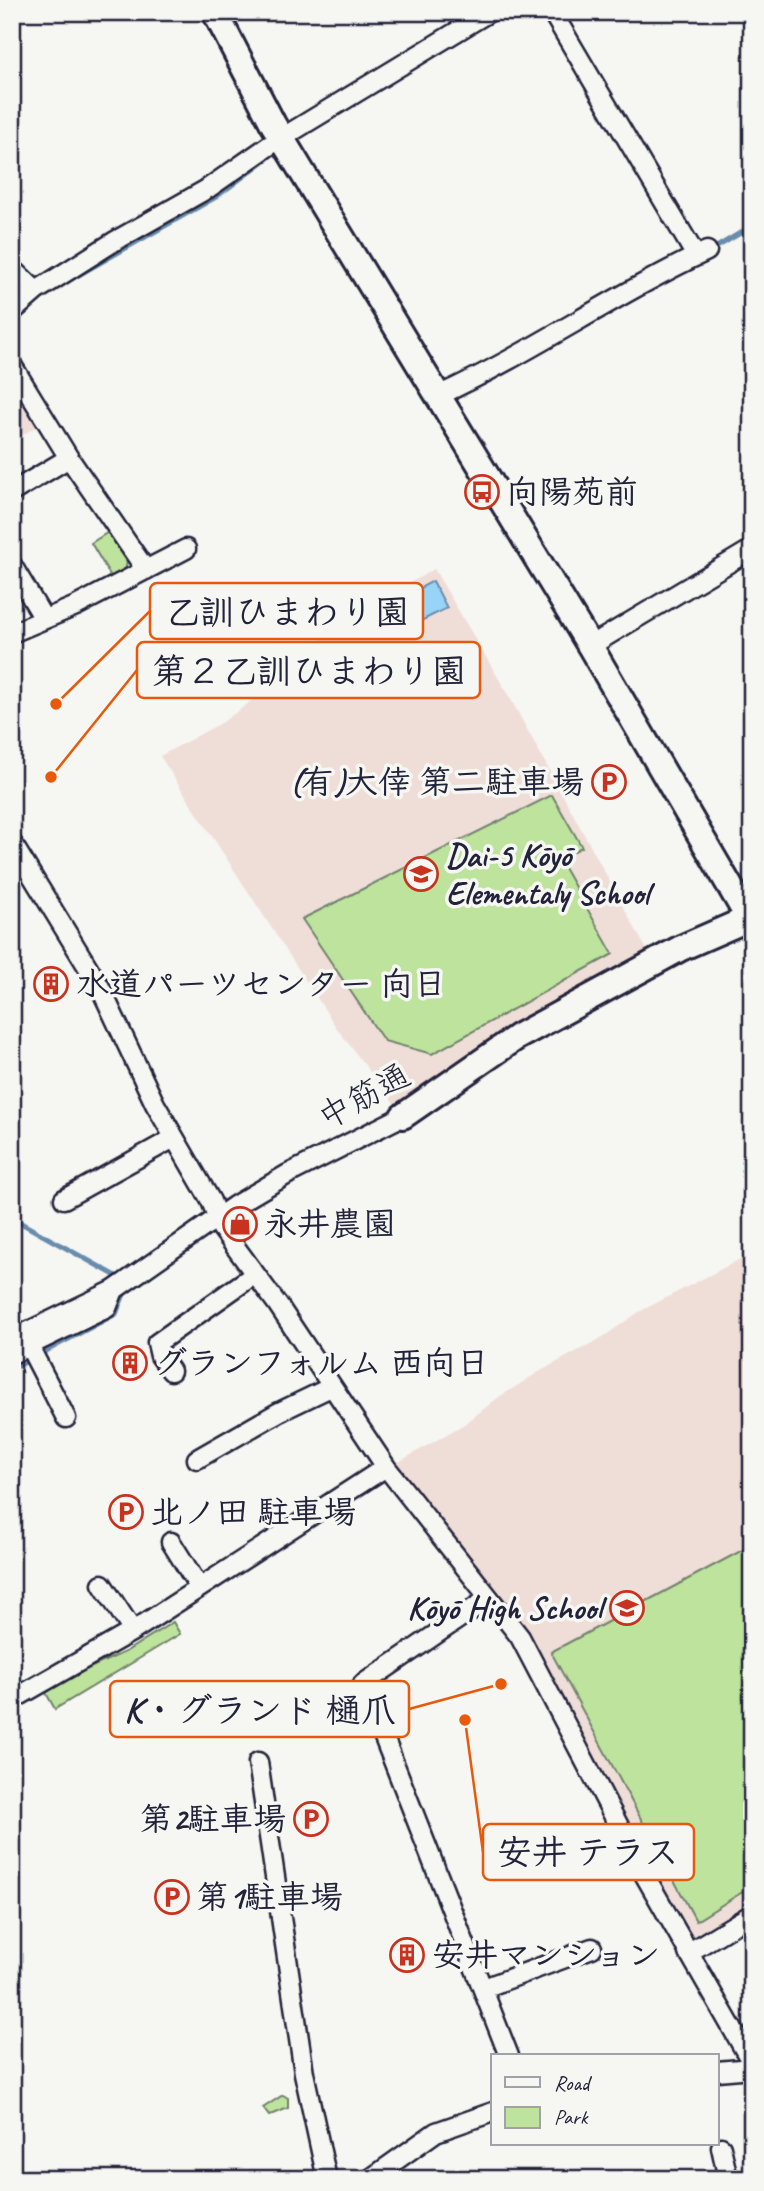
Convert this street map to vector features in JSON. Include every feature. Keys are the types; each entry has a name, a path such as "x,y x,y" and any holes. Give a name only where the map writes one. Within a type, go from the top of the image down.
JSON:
{"street":[{"path":"215,12 282,138 440,395 508,514 590,646 751,920"},
{"path":"12,268 26,301 115,241 207,189 282,138 489,12"},
{"path":"440,395 479,377 581,316 701,253 552,12"},
{"path":"12,365 69,458 146,570"},
{"path":"12,492 69,458"},
{"path":"12,633 186,549"},
{"path":"590,646 752,549"},
{"path":"12,565 44,619"},
{"path":"12,843 100,987 174,1138 219,1216 222,1229 386,1467 520,1637 688,1953 752,2063"},
{"name":"中筋通","path":"12,1339 120,1285 219,1216 288,1174 403,1116 517,1037 669,954 751,920"},
{"path":"64,1199 174,1138"},
{"path":"171,1371 160,1356 156,1343 255,1275"},
{"path":"12,1354 107,1308 120,1285"},
{"path":"29,1346 66,1418"},
{"path":"197,1459 279,1412 331,1387"},
{"path":"12,1700 133,1631 386,1467"},
{"path":"172,1542 199,1587"},
{"path":"102,1584 133,1631"},
{"path":"489,1598 363,1684 508,2054"},
{"path":"258,1762 304,2073 327,2179"},
{"path":"688,1953 752,1913"},
{"path":"484,1988 592,1948"},
{"path":"718,2071 752,2068"},
{"path":"370,2179 436,2132 491,2113"},
{"path":"721,2147 728,2179"}],"shaded area":[{"path":"12,379 39,425 12,441"},
{"name":"Dai-5 Kōyō Elementaly School","path":"434,569 510,698 648,952 514,1024 397,1107 338,1030 160,756 223,722 270,687 331,629"},
{"name":"Kōyō High School","path":"752,1253 752,1906 698,1941 688,1940 522,1634 392,1466 466,1423 499,1397 603,1337 639,1312"}],"green space":[{"path":"110,531 127,561 125,572 113,580 91,543"},
{"path":"552,795 582,847 559,859 613,954 432,1054 384,1041 302,919"},
{"path":"752,1545 752,1886 696,1921 551,1652"},
{"path":"173,1622 180,1634 55,1709 46,1693 65,1679 125,1652"},
{"path":"283,2095 288,2098 288,2108 269,2116 263,2108"}],"water":[{"path":"433,581 447,608 397,633 384,607"}],"waterway":[{"path":"488,23 505,12"},
{"path":"52,290 216,197 268,158"},
{"path":"715,248 752,226"},
{"path":"12,1218 118,1277 124,1294 116,1314 12,1369"}],"place":[{"name":"向陽苑前","path":"482,492"},
{"name":"乙訓ひまわり園","path":"56,704"},
{"name":"第２乙訓ひまわり園","path":"51,777"},
{"name":"(有)大倖 第二駐車場","path":"609,782"},
{"name":"Dai-5 Kōyō Elementaly School","path":"421,874"},
{"name":"水道パーツセンター 向日","path":"51,984"},
{"name":"永井農園","path":"240,1224"},
{"name":"グランフォルム 西向日","path":"130,1363"},
{"name":"北ノ田 駐車場","path":"126,1512"},
{"name":"Kōyō High School","path":"627,1608"},
{"name":"K・グランド 樋爪","path":"501,1684"},
{"name":"安井 テラス","path":"465,1720"},
{"name":"第2駐車場","path":"311,1819"},
{"name":"第1駐車場","path":"172,1897"},
{"name":"安井マンション","path":"407,1955"}]}
